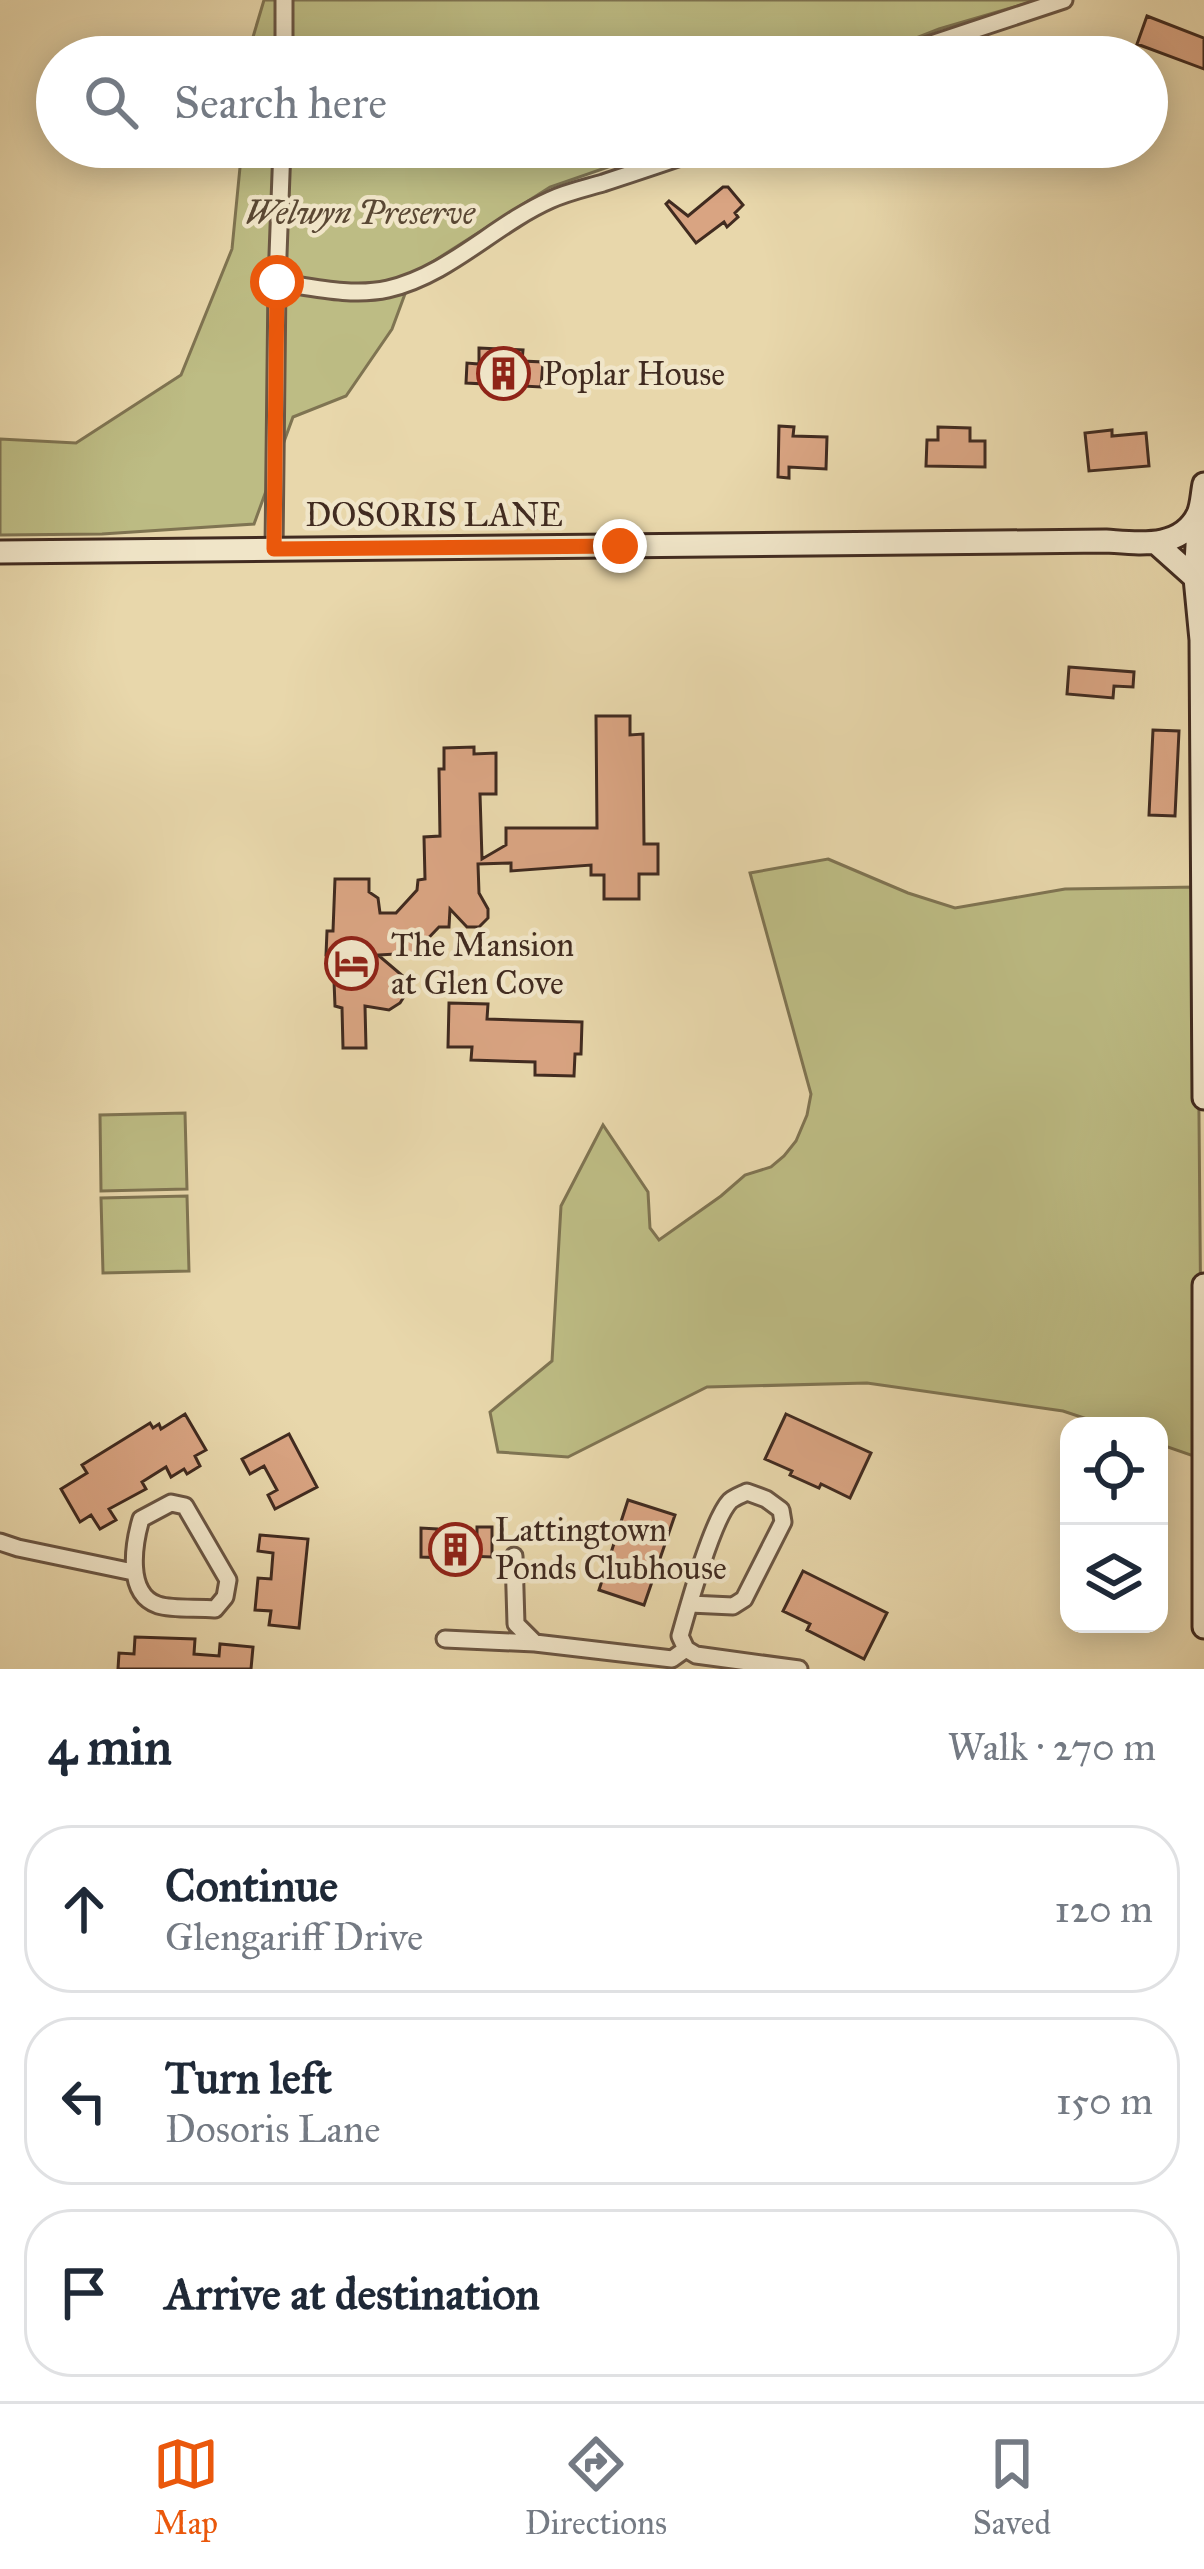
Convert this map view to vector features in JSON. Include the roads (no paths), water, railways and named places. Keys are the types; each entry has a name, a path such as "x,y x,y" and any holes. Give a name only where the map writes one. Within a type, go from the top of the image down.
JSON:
{"street":[{"path":"284,0 284,36"},
{"path":"955,36 1064,0"},
{"path":"274,549 281,168"},
{"path":"277,282 328,290 388,289 450,262 554,198 645,168"},
{"path":"1204,484 1199,512 1204,1098"},
{"path":"1156,544 1181,533 1199,512"},
{"path":"1156,544 1199,578"},
{"name":"DOSORIS LANE","path":"0,552 1156,544"},
{"path":"1204,1285 1204,1627"},
{"path":"689,1604 733,1606 744,1599 783,1522 781,1510 766,1499 747,1492 732,1498 719,1517 689,1604 680,1636 686,1649 696,1654 799,1669"},
{"path":"171,1503 185,1506 228,1580 226,1597 215,1609 158,1605 146,1597 133,1572 141,1519 171,1503"},
{"path":"0,1542 133,1572"},
{"path":"514,1556 516,1624 535,1643"},
{"path":"445,1639 672,1658 686,1649"}],"place":[{"name":"Poplar House","path":"504,374"},
{"name":"The Mansion at Glen Cove","path":"352,964"},
{"name":"Lattingtown Ponds Clubhouse","path":"456,1549"}],"park label":[{"name":"Welwyn Preserve","path":"360,213"}]}
